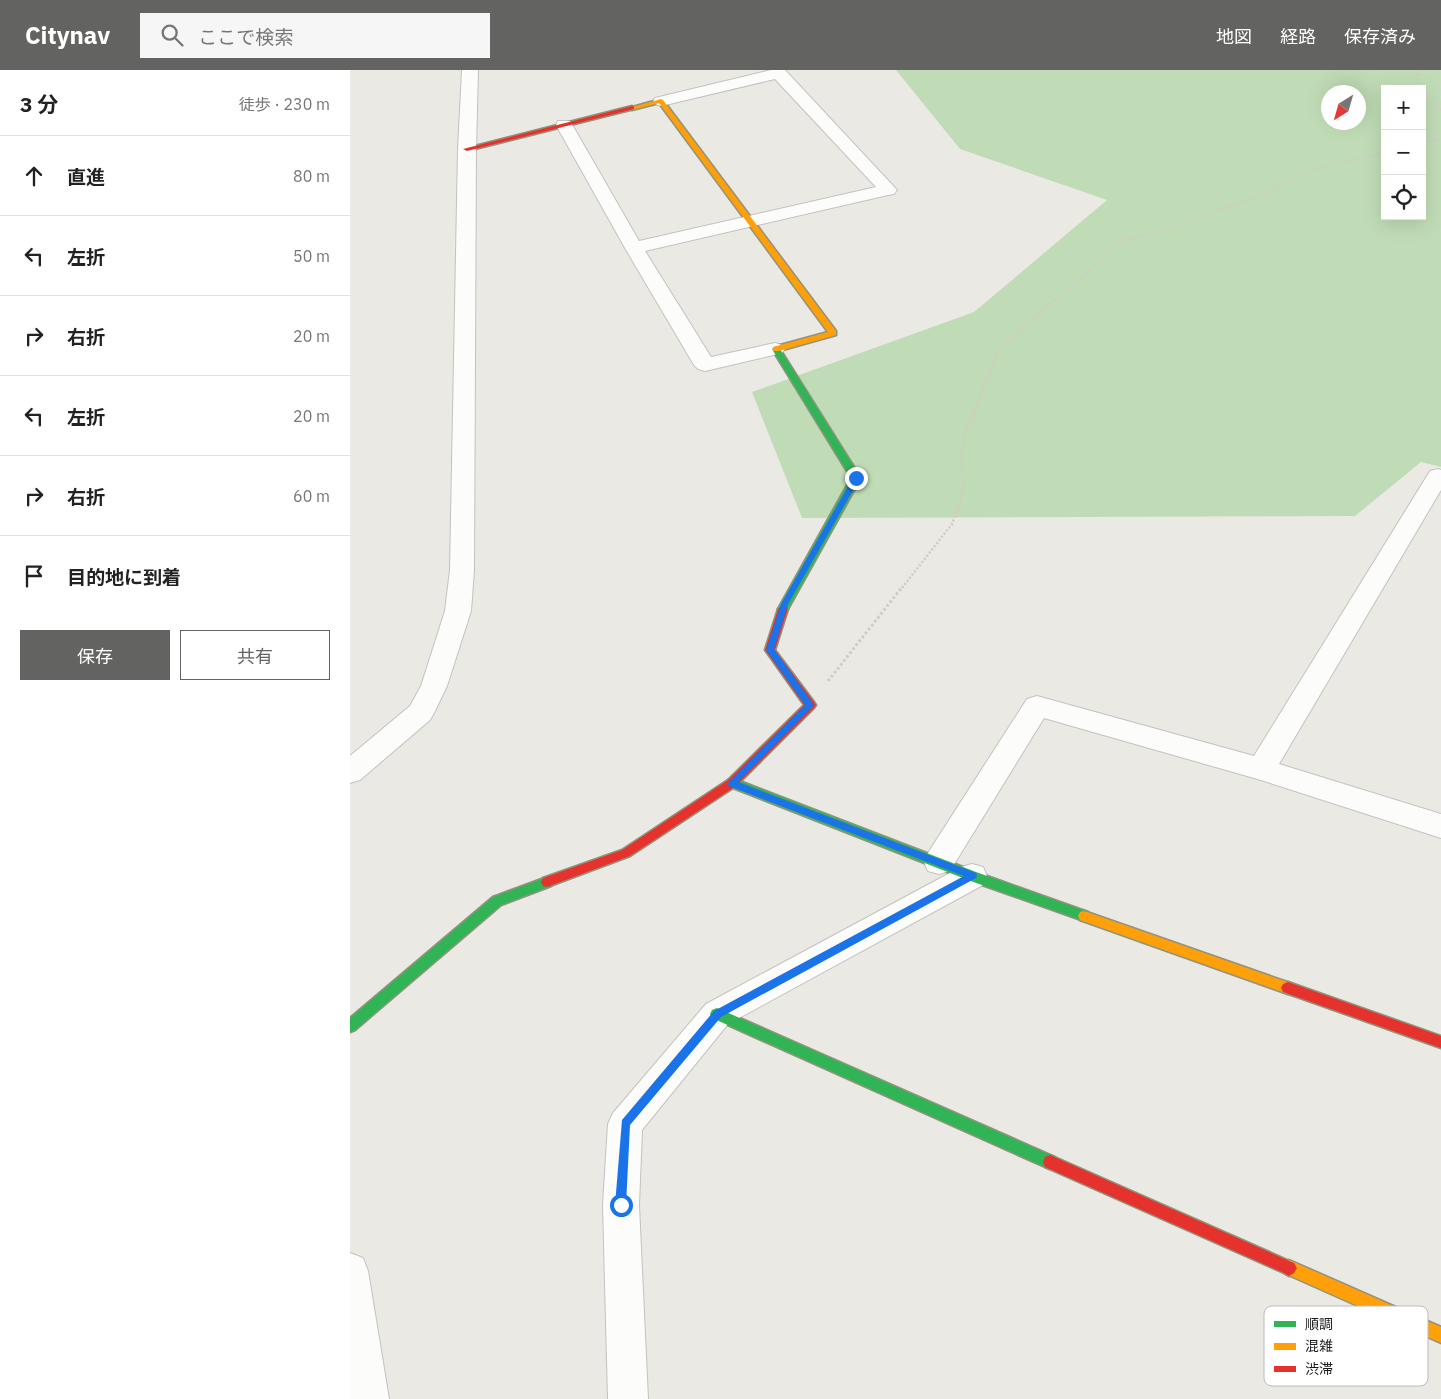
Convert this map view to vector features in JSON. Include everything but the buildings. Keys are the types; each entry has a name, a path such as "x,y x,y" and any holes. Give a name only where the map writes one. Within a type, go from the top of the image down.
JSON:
{"street":[{"path":"350,772 420,713 434,686 458,611 462,570 460,543 470,70"},
{"path":"467,149 779,74 888,190 749,220 634,248"},
{"path":"564,125 634,248 705,365 833,333 662,101"},
{"path":"350,1026 497,901 626,853 732,784 810,705 770,650 785,604 856,478 775,349"},
{"path":"1261,769 1438,476 1441,477"},
{"path":"939,862 1037,706 1261,769 1441,826"},
{"path":"732,784 972,876 1441,1042"},
{"path":"628,1399 621,1205 626,1124 717,1014 972,876"},
{"path":"717,1014 1376,1306"},
{"path":"350,1271 369,1399"},
{"path":"1428,1329 1441,1335"}],"path":[{"path":"1418,70 1419,85"},
{"path":"1426,97 1441,110"},
{"path":"1426,142 1441,138"},
{"path":"810,705 952,524 960,502 963,486 962,450 965,434 1000,348 1105,258 1114,245 1122,240 1152,234 1264,194 1306,172 1381,153"}],"green space":[{"path":"896,70 1441,70 1441,467 1421,462 1355,516 802,518 752,392 974,312 1107,200 960,149"}],"traffic: fast":[{"path":"776,349 856,478 783,609"},
{"path":"732,783 972,876 1084,916"},
{"path":"350,1026 497,901 547,882"},
{"path":"717,1014 1050,1162"}],"traffic: slow":[{"path":"632,108 661,101 833,333 776,349"},
{"path":"1084,916 1288,988"},
{"path":"1289,1268 1375,1306"},
{"path":"1428,1329 1441,1335"}],"traffic: jam":[{"path":"467,149 632,108"},
{"path":"547,882 626,853 732,783 810,705 770,650 783,609"},
{"path":"1288,988 1441,1042"},
{"path":"1050,1162 1289,1268"}],"route":[{"path":"621,1205 626,1124 717,1014 972,876 732,784 810,705 770,650 785,604 856,478"}]}
